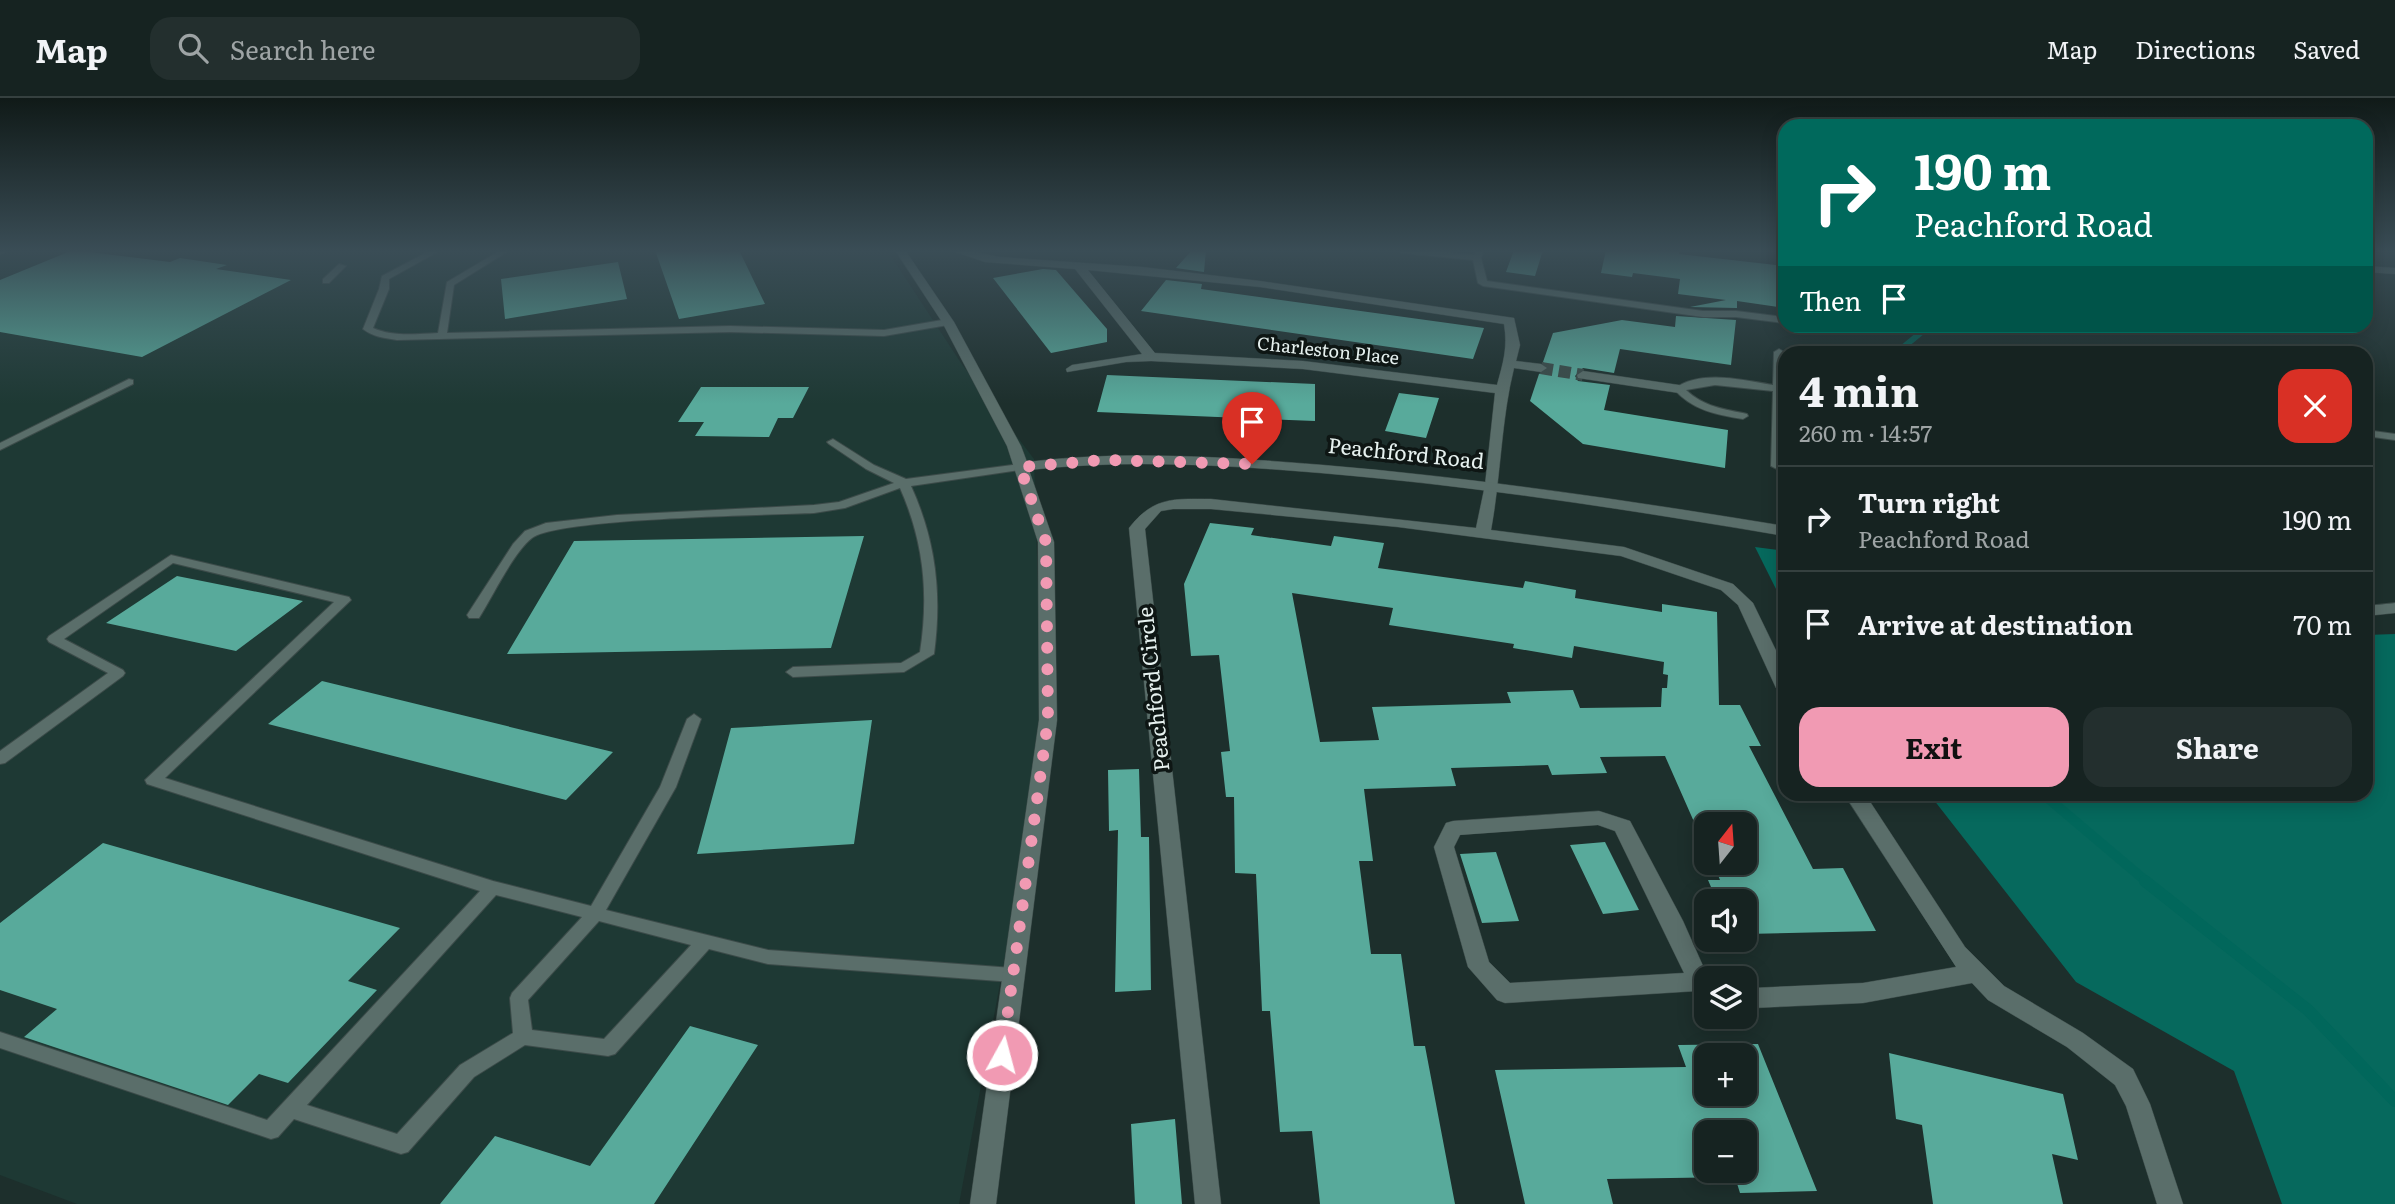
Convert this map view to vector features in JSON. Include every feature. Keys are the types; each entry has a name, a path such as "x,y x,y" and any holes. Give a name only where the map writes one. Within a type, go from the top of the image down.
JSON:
{"street":[{"path":"934,302 1014,446 1046,542 1048,720 983,1204"},
{"path":"1107,302 1150,357"},
{"path":"1379,302 1510,321 1514,345 1507,363 1502,390 1492,485 1483,532"},
{"name":"Charleston Place","path":"1072,369 1126,358 1150,357 1303,365 1502,390"},
{"path":"1507,363 1541,368"},
{"path":"1583,375 1679,389"},
{"name":"Peachford Road","path":"1020,467 1104,460 1227,462 1492,485 1778,530"},
{"name":"Peachford Circle","path":"1208,1204 1138,528 1156,508 1191,503 1483,532 1624,552 1727,587 1745,603 1778,673"},
{"path":"2373,610 2395,608"},
{"path":"1859,801 1957,953 1976,973 1996,993 2075,1040 2124,1077 2138,1104 2169,1204"},
{"path":"1598,818 1623,826 1702,982 1505,993 1479,967 1444,847 1453,828 1598,818"},
{"path":"1757,999 1863,993 1976,973"}],"lane":[{"path":"379,302 368,329 397,337 730,329 884,333 947,322"},
{"path":"442,336 447,302"},
{"path":"1615,302 1703,314 1737,314 1778,319"},
{"path":"1743,416 1703,407 1689,400 1679,389 1692,383 1709,381 1778,388"},
{"path":"0,447 128,382"},
{"path":"1777,466 1778,427"},
{"path":"2373,434 2395,437"},
{"path":"793,672 904,667 927,654 932,625 930,549 917,510 904,483 870,467 833,442"},
{"path":"474,615 517,547 529,534 550,526 617,519 814,509 841,505 904,483 1020,467"},
{"path":"0,759 118,673 54,639 171,559 344,600 153,780 493,888 768,957 1013,975"},
{"path":"523,1037 519,998 595,914 668,787 694,719"},
{"path":"0,1040 271,1130 493,888"},
{"path":"291,1109 401,1145 467,1070 523,1037 608,1048 705,942"}],"shaded area":[{"path":"0,302 921,302 961,363 1034,459 1043,752 959,1204 77,1204 0,1175"}],"green space":[{"path":"1755,547 1778,550 1778,593"},
{"path":"2395,634 2395,1204 2282,1204 2234,1071 2076,982 1935,801 2373,801 2373,635"}],"building":[{"path":"0,302 249,302 142,357 0,332"},
{"path":"503,302 611,302 505,319"},
{"path":"673,302 764,302 765,304 679,319"},
{"path":"1011,302 1083,302 1107,329 1107,342 1051,353"},
{"path":"1149,302 1293,302 1484,328 1473,359 1141,311"},
{"path":"1718,302 1737,302 1737,308 1690,307"},
{"path":"1741,302 1778,302 1778,307"},
{"path":"1676,316 1736,320 1731,365 1620,349 1614,373 1583,368 1575,376 1578,381 1610,385 1604,410 1728,430 1725,468 1583,444 1530,401 1539,374 1549,369 1543,362 1553,333 1622,320 1675,327"},
{"path":"1107,375 1315,384 1315,421 1097,412"},
{"path":"701,387 809,387 793,418 778,418 769,437 695,436 704,422 678,422"},
{"path":"1399,393 1439,398 1426,438 1385,431"},
{"path":"1210,523 1254,528 1251,535 1331,546 1334,536 1384,543 1378,568 1523,588 1525,581 1576,590 1575,598 1662,612 1662,604 1717,612 1719,705 1740,705 1761,746 1749,746 1813,869 1843,868 1876,931 1757,934 1757,889 1712,889 1708,880 1720,880 1718,875 1757,875 1757,812 1694,812 1694,822 1665,756 1600,757 1607,773 1552,775 1548,765 1451,768 1456,786 1364,789 1373,861 1359,861 1371,954 1401,954 1414,1046 1425,1046 1455,1204 1320,1204 1312,1131 1280,1132 1270,1011 1262,1011 1256,874 1235,873 1234,797 1226,797 1221,752 1230,751 1219,655 1191,656 1184,584","holes":["1292,593 1393,608 1389,625 1514,644 1513,648 1572,658 1574,646 1664,662 1663,674 1668,675 1667,688 1662,688 1661,707 1580,708 1573,690 1507,692 1511,703 1372,707 1379,740 1320,742"]},
{"path":"864,536 831,648 507,654 574,541"},
{"path":"177,576 303,601 236,651 106,623"},
{"path":"322,681 613,752 566,800 268,724"},
{"path":"872,720 854,844 697,854 731,728"},
{"path":"1139,769 1141,837 1149,837 1151,990 1115,992 1118,830 1109,831 1108,770"},
{"path":"1605,842 1639,910 1603,914 1570,845"},
{"path":"103,843 400,928 348,981 377,990 288,1083 259,1074 228,1105 24,1037 57,1009 0,990 0,923"},
{"path":"1496,852 1519,921 1482,923 1460,854"},
{"path":"690,1026 758,1045 654,1204 440,1204 495,1136 590,1166"},
{"path":"1758,1044 1817,1191 1740,1193 1737,1183 1757,1183 1757,1120 1694,1120 1694,1178 1607,1179 1613,1204 1525,1204 1495,1070 1686,1067 1678,1045 1694,1045 1694,1106 1757,1106"},
{"path":"1889,1053 2063,1094 2078,1160 2052,1154 2063,1204 1933,1204 1922,1125 1896,1119"},
{"path":"1175,1119 1182,1204 1135,1204 1131,1124"}],"waterway":[{"path":"1905,346 1920,333"},
{"path":"2051,801 2147,882"},
{"path":"2145,881 2308,1010 2395,1101"}],"tunnel":[{"path":"1541,368 1583,375"}],"route":[{"path":"1002,1055 1048,720 1046,542 1020,467 1104,460 1252,464"}]}
